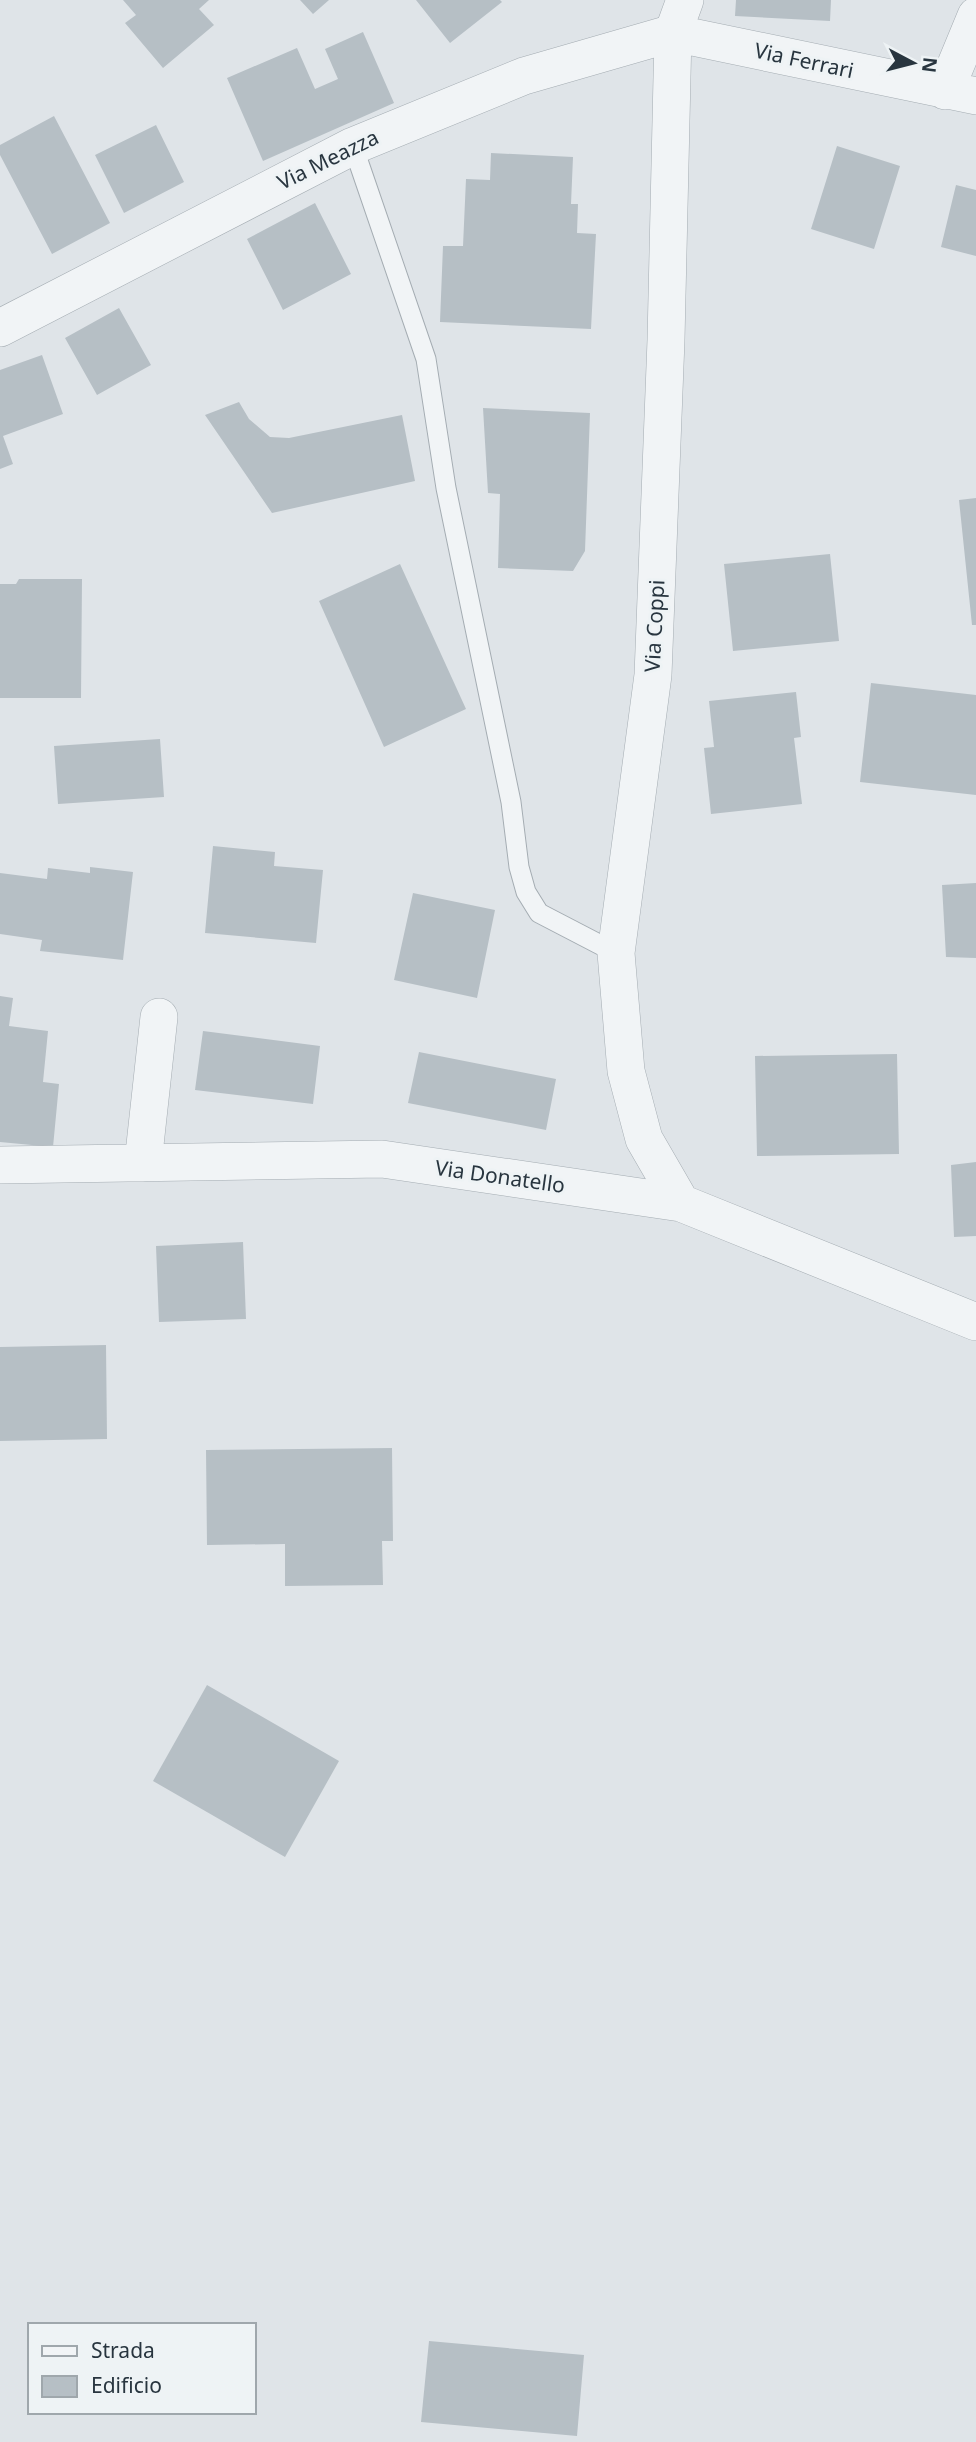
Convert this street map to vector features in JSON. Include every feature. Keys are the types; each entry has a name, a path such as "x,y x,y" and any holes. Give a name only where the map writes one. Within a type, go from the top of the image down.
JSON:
{"street":[{"name":"Via Ferrari","path":"679,16 960,93"},
{"name":"Via Meazza","path":"0,328 353,146 679,16"},
{"name":"Via Coppi","path":"679,16 653,675 616,953 626,1071 644,1139 681,1203"},
{"path":"960,93 976,16"},
{"path":"143,1163 159,1017"},
{"name":"Via Donatello","path":"0,1165 382,1159 681,1203 976,1322"}],"lane":[{"path":"353,146 426,359 446,488 511,802 519,867 526,892 539,914 616,953"}],"building":[{"path":"123,0 209,0 199,9 214,25 163,68 125,23 136,15"},
{"path":"300,0 329,0 313,14"},
{"path":"416,0 500,0 502,2 450,43"},
{"path":"736,0 831,0 830,21 735,16"},
{"path":"363,32 394,103 263,161 227,78 297,48 315,89 338,79 325,49"},
{"path":"54,116 110,223 52,254 0,155 0,145"},
{"path":"156,125 184,182 124,213 95,155"},
{"path":"837,146 900,166 874,249 811,229"},
{"path":"491,153 573,157 571,204 578,204 577,233 596,234 591,329 440,322 443,246 463,246 466,179 490,180"},
{"path":"956,185 976,190 976,256 941,247"},
{"path":"315,203 351,274 283,310 247,239"},
{"path":"119,308 151,365 97,395 65,338"},
{"path":"42,355 63,414 3,436 13,464 0,469 0,370"},
{"path":"239,402 249,419 270,437 289,438 402,415 415,481 272,513 205,415"},
{"path":"483,408 590,413 585,551 573,571 498,568 500,494 488,493"},
{"path":"976,498 976,625 972,625 959,500"},
{"path":"830,554 839,641 733,651 724,564"},
{"path":"400,564 466,709 384,747 319,601"},
{"path":"19,579 82,579 81,698 0,698 0,584 16,584"},
{"path":"871,683 976,695 976,795 860,782"},
{"path":"796,692 801,737 794,738 802,804 711,814 704,748 714,747 709,701"},
{"path":"160,739 164,797 58,804 54,746"},
{"path":"213,846 275,852 274,866 323,870 316,943 205,933"},
{"path":"90,867 133,872 123,960 40,951 42,940 0,934 0,873 47,879 48,868 90,873"},
{"path":"976,883 976,958 946,957 942,885"},
{"path":"413,893 495,910 477,998 394,980"},
{"path":"0,996 13,998 9,1026 48,1031 43,1082 59,1084 53,1147 0,1142"},
{"path":"203,1031 320,1046 313,1104 195,1090"},
{"path":"419,1052 556,1079 546,1130 408,1103"},
{"path":"897,1054 899,1154 757,1156 755,1056"},
{"path":"976,1162 976,1236 954,1237 951,1165"},
{"path":"243,1242 246,1319 159,1322 156,1246"},
{"path":"106,1345 107,1439 0,1441 0,1347"},
{"path":"392,1448 393,1541 382,1541 383,1585 285,1586 285,1544 207,1545 206,1450"},
{"path":"207,1685 339,1761 285,1857 153,1781"},
{"path":"429,2341 584,2355 577,2436 421,2422"}]}
